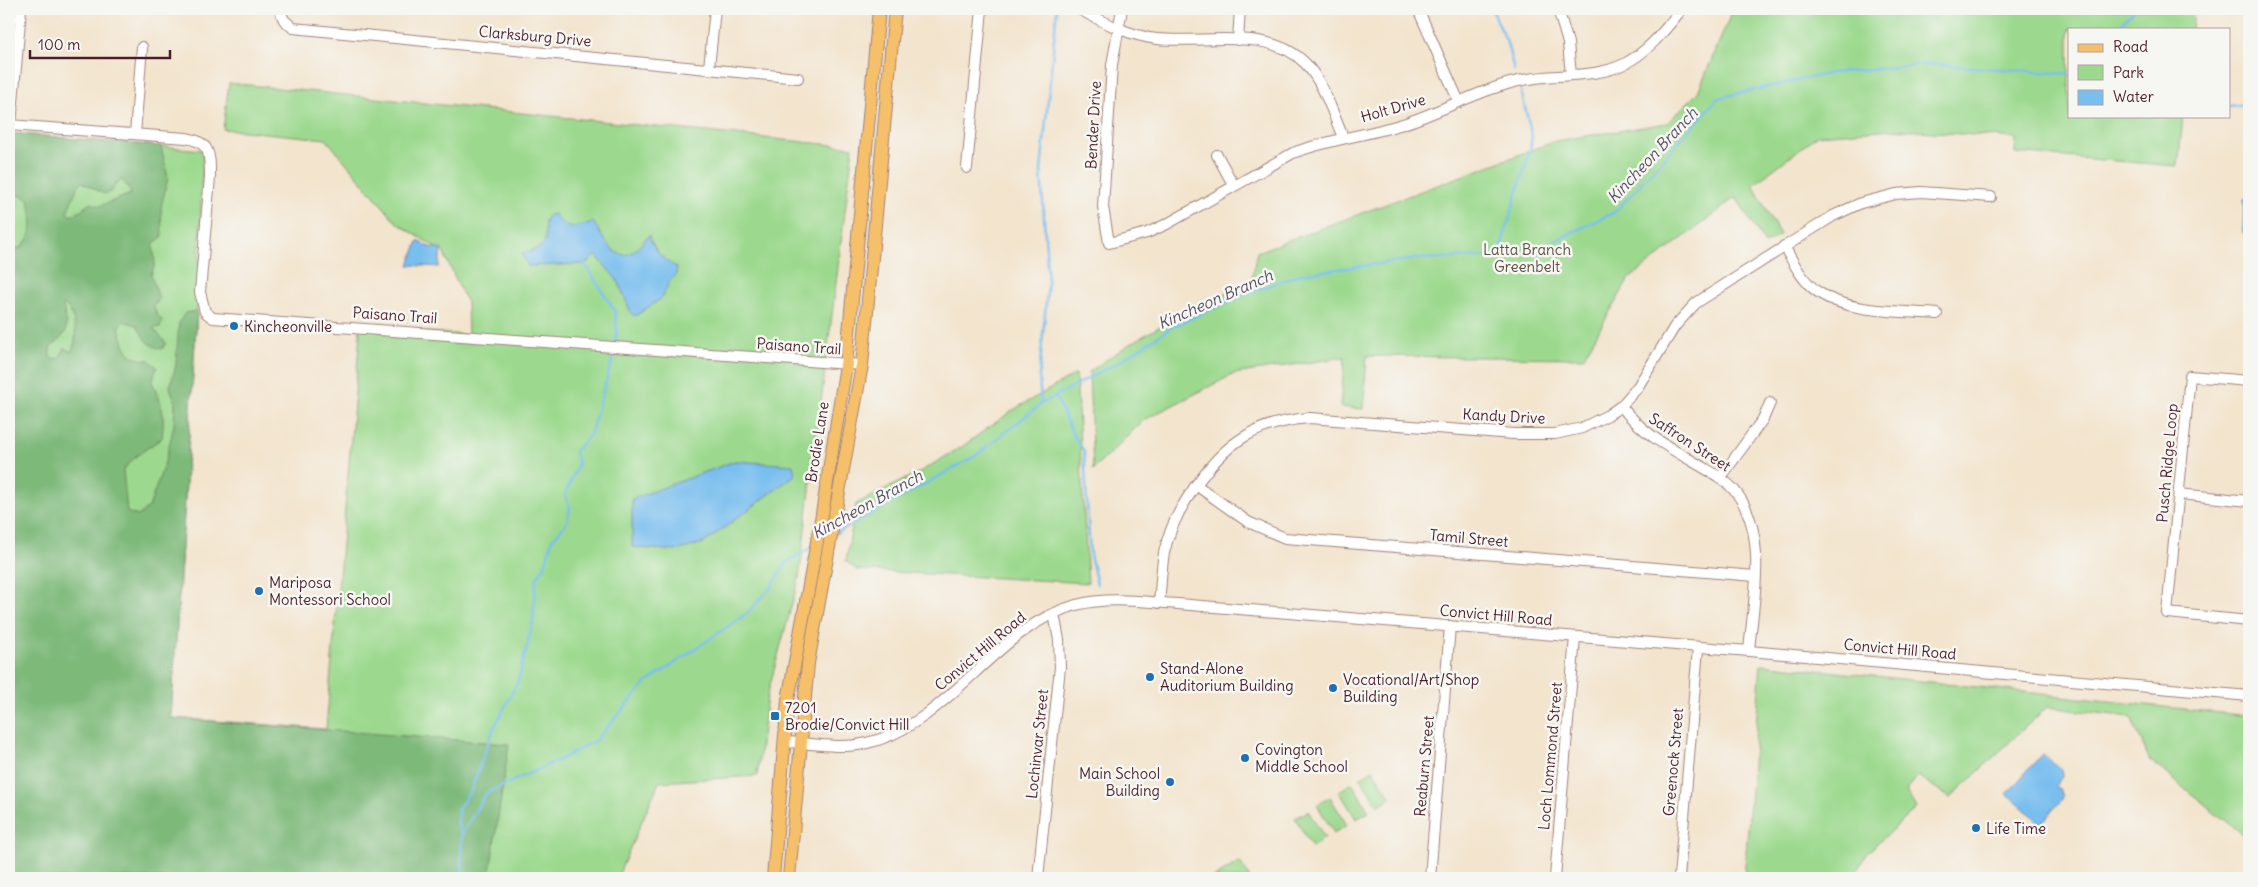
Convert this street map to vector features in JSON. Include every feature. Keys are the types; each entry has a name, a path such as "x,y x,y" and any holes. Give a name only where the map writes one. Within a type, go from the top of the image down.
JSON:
{"main road":[{"name":"Brodie Lane","path":"773,878 788,700 822,514 846,365 878,9"},
{"name":"Brodie Lane","path":"789,878 808,664 862,365 895,9"}],"street":[{"path":"10,125 21,9"},
{"name":"Clarksburg Drive","path":"279,9 284,20 293,28 798,78"},
{"path":"709,68 715,9"},
{"path":"967,168 982,9"},
{"path":"1079,9 1119,28 1157,39 1260,41 1277,45 1303,61 1321,85 1343,137"},
{"name":"Bender Drive","path":"1109,243 1103,207 1112,65 1122,9"},
{"path":"1238,40 1240,9"},
{"path":"1418,9 1459,102"},
{"path":"1558,9 1568,43 1571,75"},
{"name":"Holt Drive","path":"1109,243 1147,233 1167,224 1293,153 1343,137 1403,124 1459,102 1524,80 1571,75 1622,65 1638,56 1653,44 1681,10"},
{"path":"135,134 142,47"},
{"name":"Paisano Trail","path":"10,125 196,139 207,150 210,158 200,292 204,312 213,318 308,323 862,365"},
{"path":"1217,155 1234,186"},
{"name":"Kandy Drive","path":"1159,603 1164,552 1183,504 1220,454 1238,440 1263,427 1291,419 1332,418 1540,435 1582,428 1621,406 1637,388 1675,326 1696,303 1840,212 1876,198 1921,192 1991,197"},
{"path":"1784,246 1802,277 1818,292 1836,301 1857,307 1937,314"},
{"name":"Pusch Ridge Loop","path":"2249,382 2190,376 2167,613 2249,621"},
{"path":"1721,478 1763,419 1770,403"},
{"name":"Saffron Street","path":"1621,406 1645,432 1721,478 1738,495 1750,519 1756,542 1749,651"},
{"name":"Tamil Street","path":"1196,485 1248,522 1285,538 1755,576"},
{"path":"2179,494 2249,501"},
{"name":"Convict Hill Road","path":"784,742 833,745 862,744 900,732 925,716 1026,629 1075,605 1120,600 1749,651 2249,696"},
{"name":"Lochinvar Street","path":"1038,878 1060,667 1059,640 1054,614"},
{"name":"Reaburn Street","path":"1430,878 1450,626"},
{"name":"Loch Lommond Street","path":"1555,878 1575,637"},
{"name":"Greenock Street","path":"1679,878 1698,648"}],"green space":[{"name":"Latta Branch Greenbelt","path":"1733,9 2194,9 2192,28 2068,28 2068,118 2183,118 2178,166 2015,153 2016,138 1892,129 1818,135 1753,185 1780,235 1765,244 1736,197 1629,279 1583,358 1367,356 1363,409 1340,407 1345,357 1234,374 1144,420 1093,470 1089,372 1128,345 1168,322 1251,281 1257,252 1556,141 1667,123 1698,92"},
{"path":"229,83 853,147 799,578 767,696 757,776 659,782 617,878 9,878 9,133 203,150 197,311 171,718 326,729 360,334 359,327 468,335 467,303 443,252 397,223 326,139 223,129"},
{"path":"9,133 161,146 168,178 161,207 162,237 153,244 155,264 151,275 159,298 157,303 153,305 157,315 163,321 160,327 153,328 166,343 162,349 157,348 147,340 137,325 123,321 119,326 127,350 135,357 149,360 157,367 152,382 161,403 163,416 162,438 136,456 123,470 127,512 138,516 149,507 165,462 174,425 175,402 170,387 176,365 179,322 185,313 197,311 171,718 509,744 489,878 9,878 9,242 15,248 21,248 29,236 32,225 29,200 21,195 9,196","holes":["122,180 131,194 100,206 91,203 85,206 83,210 70,216 67,212 78,186 82,182 104,194 112,191 116,183","63,305 66,305 72,316 75,328 75,341 71,352 65,348 59,358 52,359 50,357 50,348 66,330"]},
{"path":"1076,374 1088,583 857,570 846,561 856,504 918,473 963,446 1013,410"},
{"path":"1761,664 2249,716 2249,839 2150,761 2131,717 2047,707 1950,798 1918,776 1906,791 1916,808 1866,854 1853,878 1744,878"},
{"path":"1373,770 1391,798 1378,806 1360,778"},
{"path":"1352,783 1369,812 1356,819 1339,791"},
{"path":"1330,797 1347,825 1334,833 1317,805"},
{"path":"1308,811 1325,838 1312,847 1295,818"},
{"path":"1240,862 1250,878 1213,878 1237,863"}],"water":[{"path":"2249,198 2249,237 2247,237 2243,231 2244,199"},
{"path":"554,214 563,224 571,227 593,222 609,246 619,254 625,255 634,251 649,235 653,246 659,254 677,268 676,274 669,282 662,298 635,316 631,313 618,281 596,255 585,264 528,266 522,254 542,246 545,240 545,220 548,216"},
{"path":"418,241 429,247 441,249 439,267 409,265"},
{"path":"735,461 793,465 795,475 704,543 676,551 632,547 632,499"},
{"path":"2042,754 2061,768 2062,776 2056,786 2063,798 2041,824 2007,794"}],"waterway":[{"path":"1041,404 1039,375 1048,283 1041,171 1057,9"},
{"path":"1492,9 1507,43 1514,70"},
{"path":"2117,28 2135,9"},
{"name":"Kincheon Branch","path":"835,534 974,457 1041,404 1117,363 1172,327 1241,296 1300,274 1416,259 1498,256 1531,252 1615,212 1718,98 1831,73 1929,64 2068,74"},
{"path":"1498,256 1530,150 1532,136 1521,91"},
{"name":"Kincheon Branch","path":"2230,106 2249,104"},
{"path":"585,264 615,311 617,331 615,342"},
{"path":"462,836 458,826 458,809 471,790 492,732 518,681 533,622 536,579 545,566 552,540 567,522 570,508 565,495 578,464 575,451 590,435 614,354"},
{"path":"1056,397 1072,433 1084,451 1090,555 1097,584"},
{"name":"Kincheon Branch","path":"464,878 461,857 462,834 486,793 563,758 596,740 646,683 746,614 769,590 787,562 811,548"}],"place":[{"name":"Kincheonville","path":"234,326"},
{"name":"Mariposa Montessori School","path":"259,591"},
{"name":"Stand-Alone Auditorium Building","path":"1150,677"},
{"name":"Vocational/Art/Shop Building","path":"1333,688"},
{"name":"7201 Brodie/Convict Hill","path":"775,716"},
{"name":"Covington Middle School","path":"1245,758"},
{"name":"Main School Building","path":"1170,782"},
{"name":"Life Time","path":"1976,828"}]}
